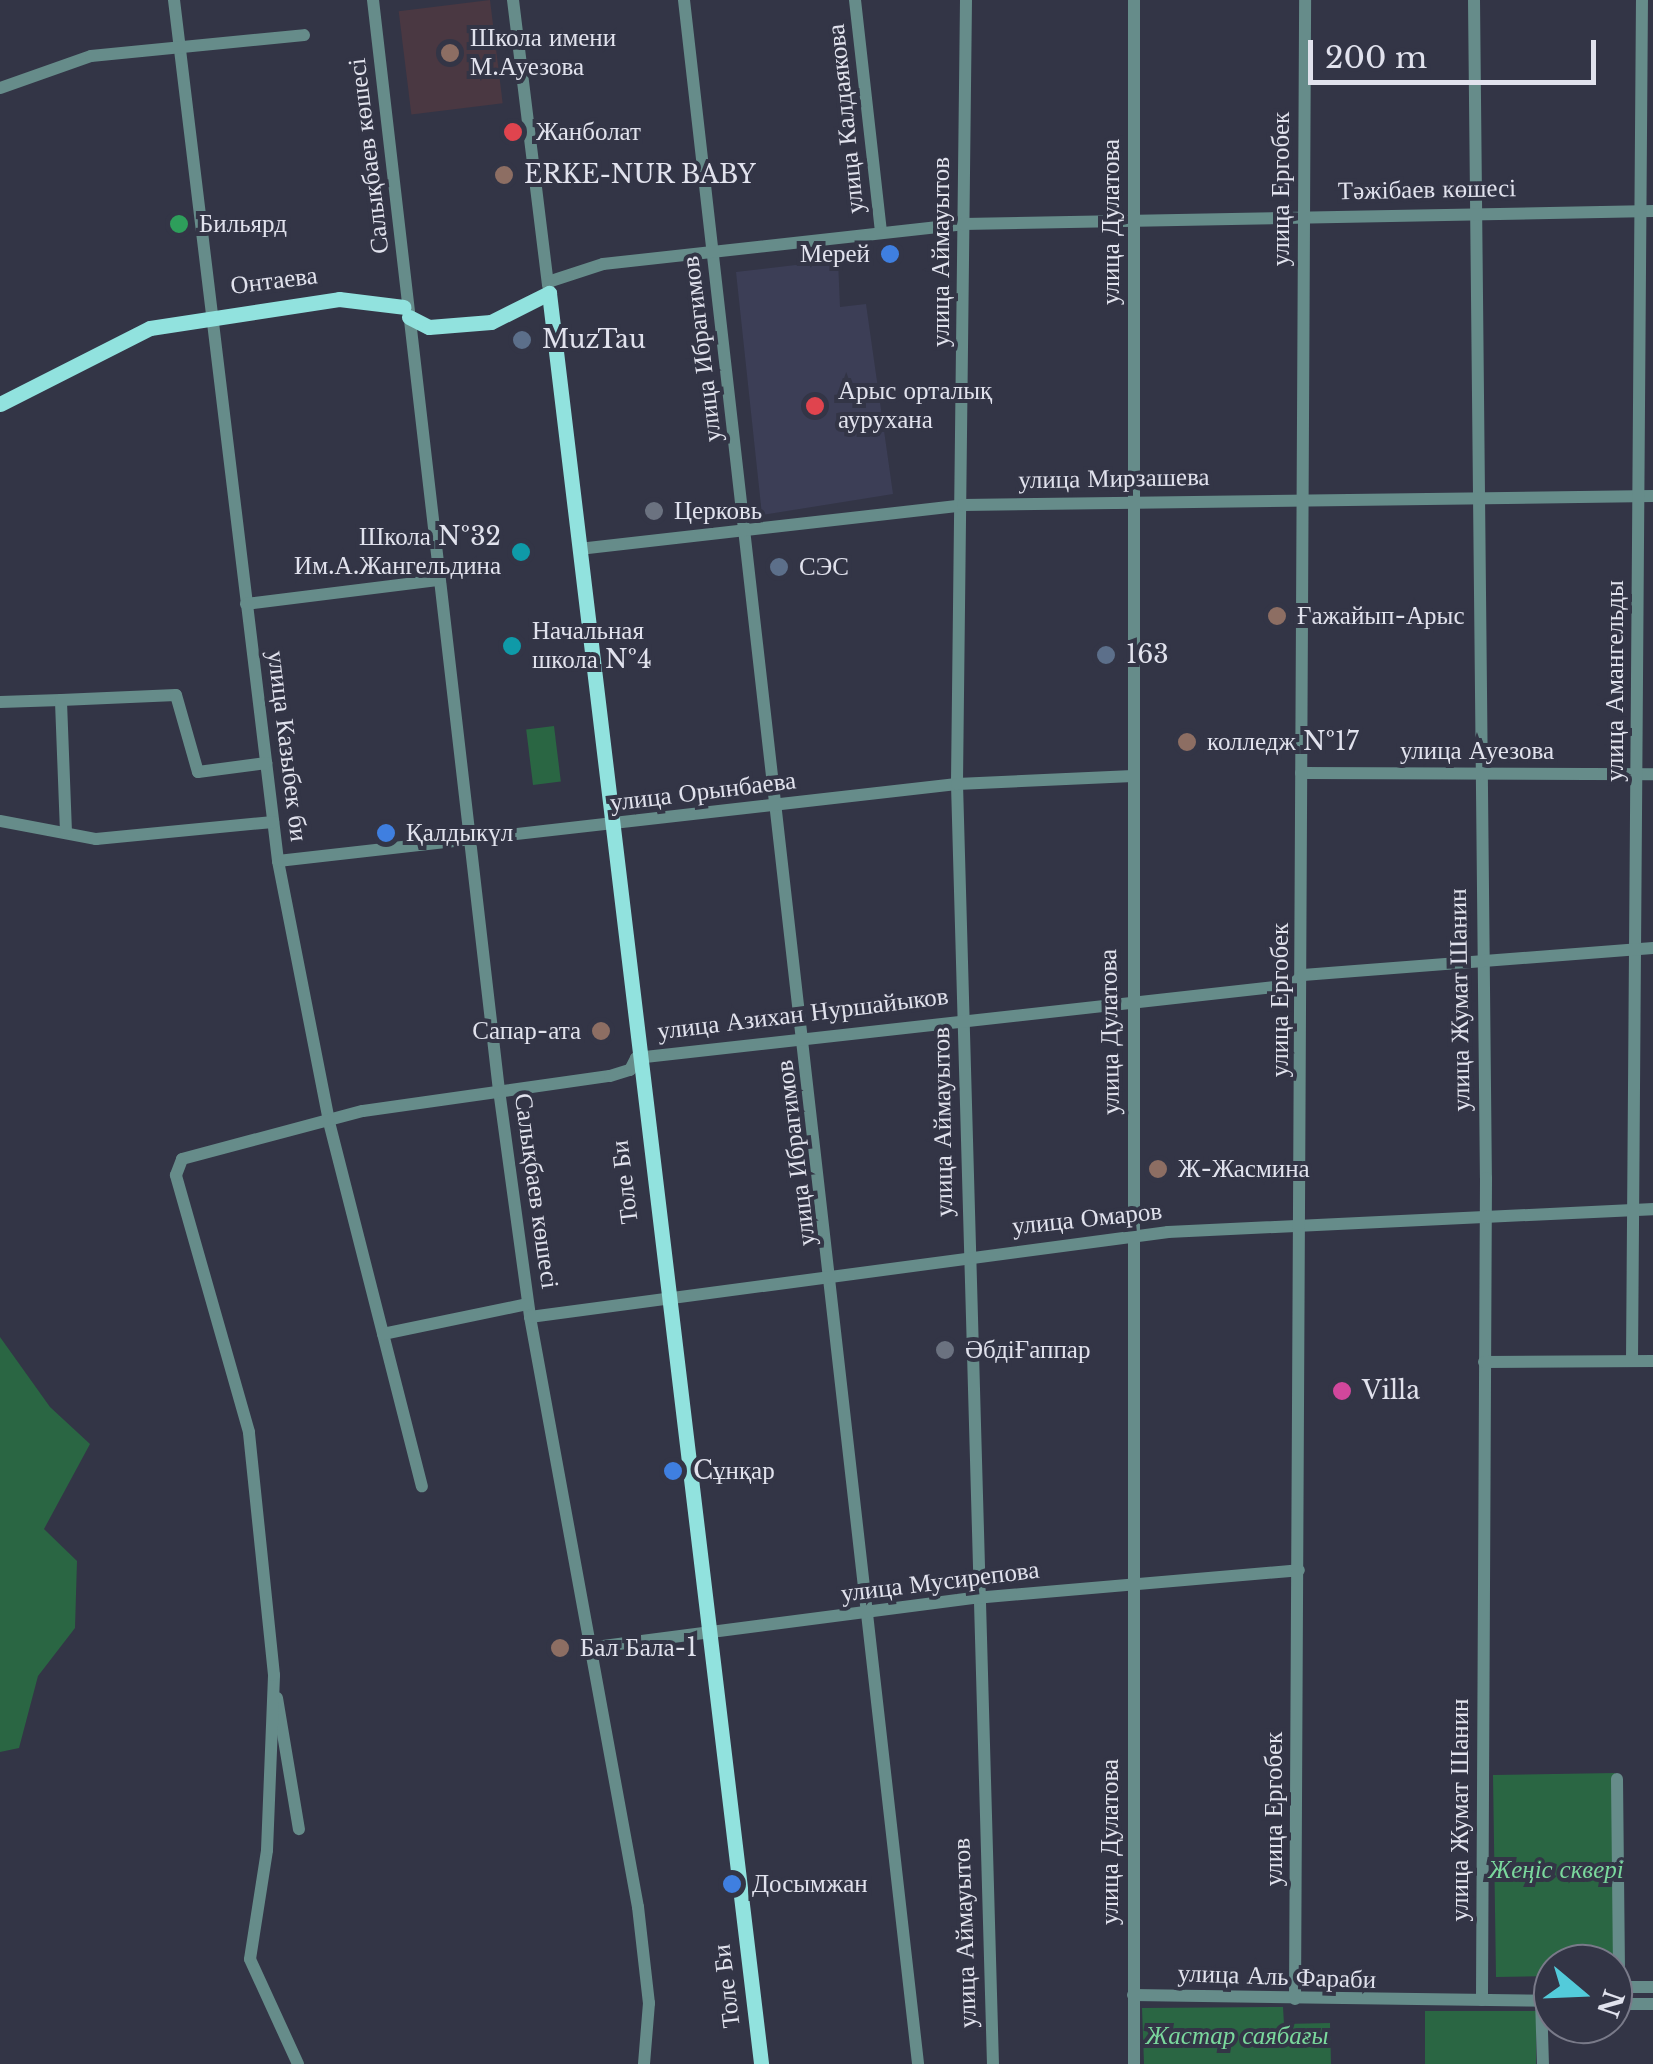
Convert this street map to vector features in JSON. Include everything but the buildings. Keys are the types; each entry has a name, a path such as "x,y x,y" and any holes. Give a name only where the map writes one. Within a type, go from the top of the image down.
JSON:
{"main road":[{"name":"Онтаева","path":"0,404 150,328 211,314 358,298 407,312 429,327 491,322 548,288"},
{"name":"Толе Би","path":"548,288 664,1299 710,1636 761,2064"}],"street":[{"name":"улица Казыбек би","path":"174,0 278,861 329,1122 422,1486"},
{"name":"Салықбаев көшесі","path":"373,0 499,1090 529,1311 646,1956 644,2064"},
{"path":"513,0 548,288"},
{"name":"улица Ибрагимов","path":"684,0 872,1612 918,2064"},
{"name":"улица Калдаякова","path":"855,0 882,232"},
{"name":"улица Аймауытов","path":"966,0 958,784 975,1598 993,2064"},
{"name":"улица Дулатова","path":"1134,0 1130,998 1136,1238 1131,1585 1134,2064"},
{"name":"улица Ергобек","path":"1296,1999 1304,1222 1301,773 1305,0"},
{"name":"улица Жумат Шанин","path":"1474,0 1472,212 1484,1362 1482,2000"},
{"name":"улица Амангельды","path":"1632,1361 1633,948 1646,774 1638,495 1647,211 1642,0"},
{"path":"0,88 90,56 304,36"},
{"name":"Тәжібаев көшесі","path":"548,288 573,268 962,224 1133,216 1647,211"},
{"name":"улица Мирзашева","path":"579,549 963,504 1653,496"},
{"path":"246,604 438,580"},
{"path":"0,702 176,695 198,772 266,763"},
{"path":"61,700 66,832"},
{"name":"улица Ауезова","path":"1301,773 1646,774"},
{"name":"улица Орынбаева","path":"278,861 472,838 610,827 958,784 1133,776"},
{"path":"0,821 132,838 273,822"},
{"name":"улица Азихан Нуршайыков","path":"298,2064 250,1959 268,1850 274,1675 249,1432 176,1175 192,1154 329,1122 499,1090 610,1076 630,1070 636,1058 964,1016 1292,985 1303,975 1653,948"},
{"name":"улица Омаров","path":"383,1334 529,1311 664,1299 968,1254 1304,1222 1653,1210"},
{"path":"1484,1362 1653,1361"},
{"name":"улица Мусирепова","path":"588,1648 710,1636 975,1598 1298,1570"},
{"path":"274,1675 299,1829"},
{"path":"1616,1944 1617,1779"},
{"name":"улица Аль Фараби","path":"1133,1995 1533,1998"}],"shaded area":[{"name":"Школа имени М.Ауезова","path":"490,0 503,103 411,114 399,11"},
{"name":"Арыс орталық аурухана","path":"838,260 840,307 866,304 893,494 762,515 736,272"}],"green space":[{"path":"554,726 561,782 533,785 526,729"},
{"path":"0,1337 50,1407 90,1444 44,1529 77,1561 75,1628 38,1676 19,1748 0,1752"},
{"name":"Жеңіс сквері","path":"1615,1773 1618,1944 1533,1944 1533,1976 1496,1977 1493,1775"},
{"name":"Жастар саябағы","path":"1283,2007 1284,2024 1330,2023 1331,2064 1144,2064 1142,2008"},
{"path":"1425,2011 1533,2011 1536,2064 1425,2064"}],"place":[{"name":"Школа имени М.Ауезова","path":"450,53"},
{"name":"Жанболат","path":"513,132"},
{"name":"ERKE-NUR BABY","path":"504,175"},
{"name":"Бильярд","path":"179,224"},
{"name":"Мерей","path":"890,254"},
{"name":"MuzTau","path":"522,340"},
{"name":"Арыс орталық аурухана","path":"815,406"},
{"name":"Церковь","path":"654,511"},
{"name":"Школа №32 Им.А.Жангельдина","path":"521,552"},
{"name":"СЭС","path":"779,567"},
{"name":"Ғажайып-Арыс","path":"1277,616"},
{"name":"Начальная школа №4","path":"512,646"},
{"name":"163","path":"1106,655"},
{"name":"колледж №17","path":"1187,742"},
{"name":"Қалдыкүл","path":"386,833"},
{"name":"Сапар-ата","path":"601,1031"},
{"name":"Ж-Жасмина","path":"1158,1169"},
{"name":"ӘбдіҒаппар","path":"945,1350"},
{"name":"Villa","path":"1342,1391"},
{"name":"Cұнқар","path":"673,1471"},
{"name":"Бал Бала-1","path":"560,1648"},
{"name":"Досымжан","path":"732,1884"}]}
